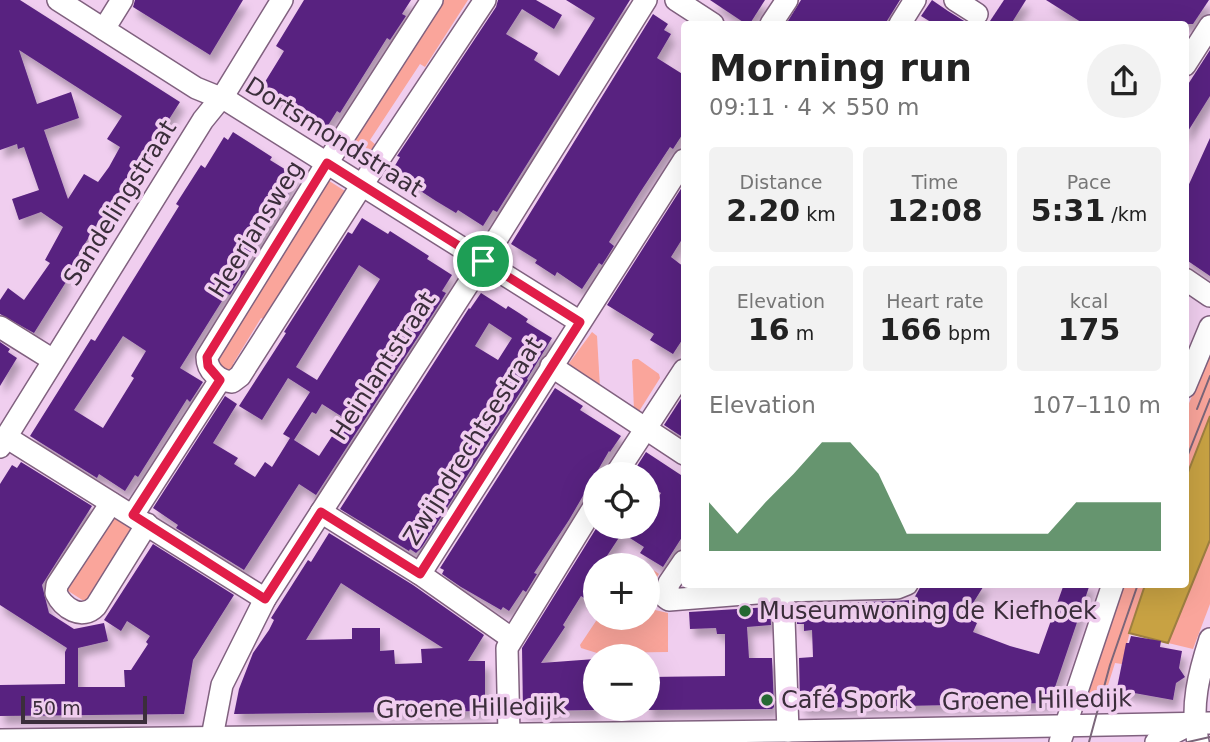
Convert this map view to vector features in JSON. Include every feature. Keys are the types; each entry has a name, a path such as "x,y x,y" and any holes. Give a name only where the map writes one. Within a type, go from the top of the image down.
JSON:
{"street":[{"name":"Dortsmondstraat","path":"58,0 196,88 228,101 580,322"},
{"path":"104,29 122,0"},
{"name":"Sandelingstraat","path":"3,442 282,0"},
{"name":"Heerjansweg","path":"220,380 208,366 207,357 432,0"},
{"path":"111,503 57,585 56,593 67,607 85,613 96,606 140,520 220,380 232,382 240,376 485,0"},
{"name":"Heinlantstraat","path":"212,737 222,685 265,599 483,261 646,0"},
{"path":"676,0 708,21"},
{"path":"773,21 787,0"},
{"path":"902,21 915,0"},
{"path":"955,0 977,14"},
{"path":"1189,59 1210,26"},
{"name":"Zwijndrechtsestraat","path":"420,574 681,165"},
{"path":"1189,282 1210,296"},
{"path":"0,327 53,359"},
{"path":"1189,375 1210,327"},
{"path":"551,366 681,452"},
{"path":"624,462 681,375"},
{"path":"3,442 140,520 265,599"},
{"path":"321,512 420,574 511,638"},
{"path":"509,734 507,648 583,524"},
{"path":"681,566 667,589 666,598 669,600 774,588"},
{"path":"783,588 788,732"},
{"path":"1062,733 1112,588"},
{"path":"1156,742 1200,729 1198,680 1210,639"},
{"name":"Groene Hilledijk","path":"0,740 788,732 1062,733 1200,729"}],"shaded area":[{"path":"443,0 468,0 425,67 420,64 370,140 376,145 364,164 340,149"},
{"path":"323,177 345,191 266,320 261,318 233,364 238,367 233,375 210,362"},
{"path":"592,332 597,336 600,388 567,366"},
{"path":"1210,352 1210,416 1189,470 1189,403"},
{"path":"634,359 659,374 660,378 638,413 634,411"},
{"path":"1210,416 1210,540 1168,643 1129,633 1144,588 1189,588 1189,470"},
{"path":"109,513 135,529 87,603 62,587"},
{"path":"1210,540 1210,604 1193,649 1168,643"},
{"path":"1118,588 1144,588 1122,664 1115,663 1103,701 1080,701"},
{"path":"660,611 668,613 668,652 660,652 660,644 583,644 583,649 580,645 590,630 660,630"}],"building":[{"path":"0,0 20,0 180,102 114,206 111,204 92,232 63,280 66,282 34,333 0,314 0,300 8,288 24,300 50,263 45,260 63,227 41,212 19,220 12,199 39,190 24,147 18,149 17,144 0,150","holes":["19,50 122,116 107,139 120,147 109,167 98,182 84,174 68,199 44,130 79,118 71,92 37,104"]},
{"path":"135,0 243,0 210,55 133,7"},
{"path":"304,0 411,0 402,14 406,16 390,40 387,38 340,113 337,111 327,127 301,111 299,114 260,90 284,51 276,46"},
{"path":"498,0 536,0 562,15 554,29 522,9 506,34 538,53 534,60 559,76 595,18 566,0 630,0 497,212 493,210 483,226 458,210 456,213 436,201 393,169 400,157 397,156 496,7"},
{"path":"710,0 765,0 752,21 742,21"},
{"path":"801,0 900,0 887,21 788,21"},
{"path":"932,0 964,21 929,21 921,16"},
{"path":"1004,0 1026,0 1013,21 990,21"},
{"path":"1046,0 1209,0 1193,24 1189,24 1189,21 1079,21"},
{"path":"653,14 668,24 664,30 671,34 657,58 681,73 681,137 673,149 670,147 609,242 614,246 582,289 557,272 555,276 535,263 537,260 511,244"},
{"path":"1210,50 1210,96 1189,130 1189,83"},
{"path":"233,132 296,176 286,192 289,194 242,269 245,271 230,295 227,293 180,368 203,382 190,402 187,399 138,477 135,475 125,491 99,474 97,478 30,436 91,339 95,341 179,206 176,204 201,165 205,168 224,137 228,140","holes":["123,336 146,351 131,376 134,378 103,428 74,410"]},
{"path":"1210,138 1210,276 1189,262 1189,184"},
{"path":"681,189 681,241 671,257 681,265 681,342 673,354 650,340 654,334 607,305"},
{"path":"362,218 388,234 390,231 429,256 427,259 452,275 442,291 446,293 440,303 316,495 299,484 244,570 176,528 178,525 153,508 225,396 237,404 213,443 238,458 234,464 255,477 265,462 272,467 290,438 283,434 310,392 288,378 262,420 239,406 348,232 352,234","holes":["359,265 380,279 317,380 296,367","322,404 344,418 319,456 294,440 312,412 316,414"]},
{"path":"481,293 506,309 508,306 528,319 526,322 552,338 528,380 416,553 340,509","holes":["489,323 512,338 498,360 475,346"]},
{"path":"0,342 17,358 0,386"},
{"path":"555,388 583,406 580,410 621,436 603,462 583,462 583,496 534,573 537,574 526,592 523,590 509,611 503,607 501,610 461,587 442,574 444,570 440,568"},
{"path":"681,399 681,436 664,425"},
{"path":"646,452 681,475 681,539 663,567 660,565 660,553 640,553 644,547 631,539 660,539 660,462 640,462"},
{"path":"21,462 92,506 42,585 49,613 74,629 104,623 108,641 78,648 78,687 125,687 124,670 131,670 148,644 146,642 150,636 127,621 121,631 104,620 153,544 234,595 193,660 184,714 0,716 0,685 65,684 67,648 0,605 0,484 12,465 17,468"},
{"path":"329,533 413,585 484,635 468,661 485,661 485,711 234,714 239,689 253,653 269,630 274,620 271,618 308,560 311,562","holes":["341,583 443,648 421,649 422,663 395,664 394,650 380,651 380,628 352,628 352,639 306,640"]},
{"path":"590,539 618,539 609,553 583,553 583,597 581,596 563,625 565,627 541,663 583,660 583,710 523,711 522,648"},
{"path":"920,588 982,588 968,611 971,613 968,618 977,623 973,632 1039,654 1063,588 1089,588 1051,699 1047,703 804,708 800,704 799,658 813,657 812,630 804,631 804,624 797,624 797,605 913,600"},
{"path":"770,607 771,625 747,627 749,658 772,658 772,709 660,710 660,677 725,676 725,634 717,634 716,628 690,629 689,612"},
{"path":"1131,636 1161,641 1160,647 1182,651 1179,668 1185,677 1176,683 1173,700 1117,688 1126,643 1129,643"}],"tram line":[{"path":"1197,409 1210,376"},
{"path":"1189,452 1210,399"},
{"path":"1089,742 1110,665 1137,588"},
{"path":"1188,742 1210,737"}],"place":[{"name":"Museumwoning de Kiefhoek","path":"745,611"},
{"name":"Café Spork","path":"767,700"}],"route":[{"path":"327,163 483,261 580,322 420,574 321,512 265,599 133,515 220,380 208,366 207,357 327,163"}]}
